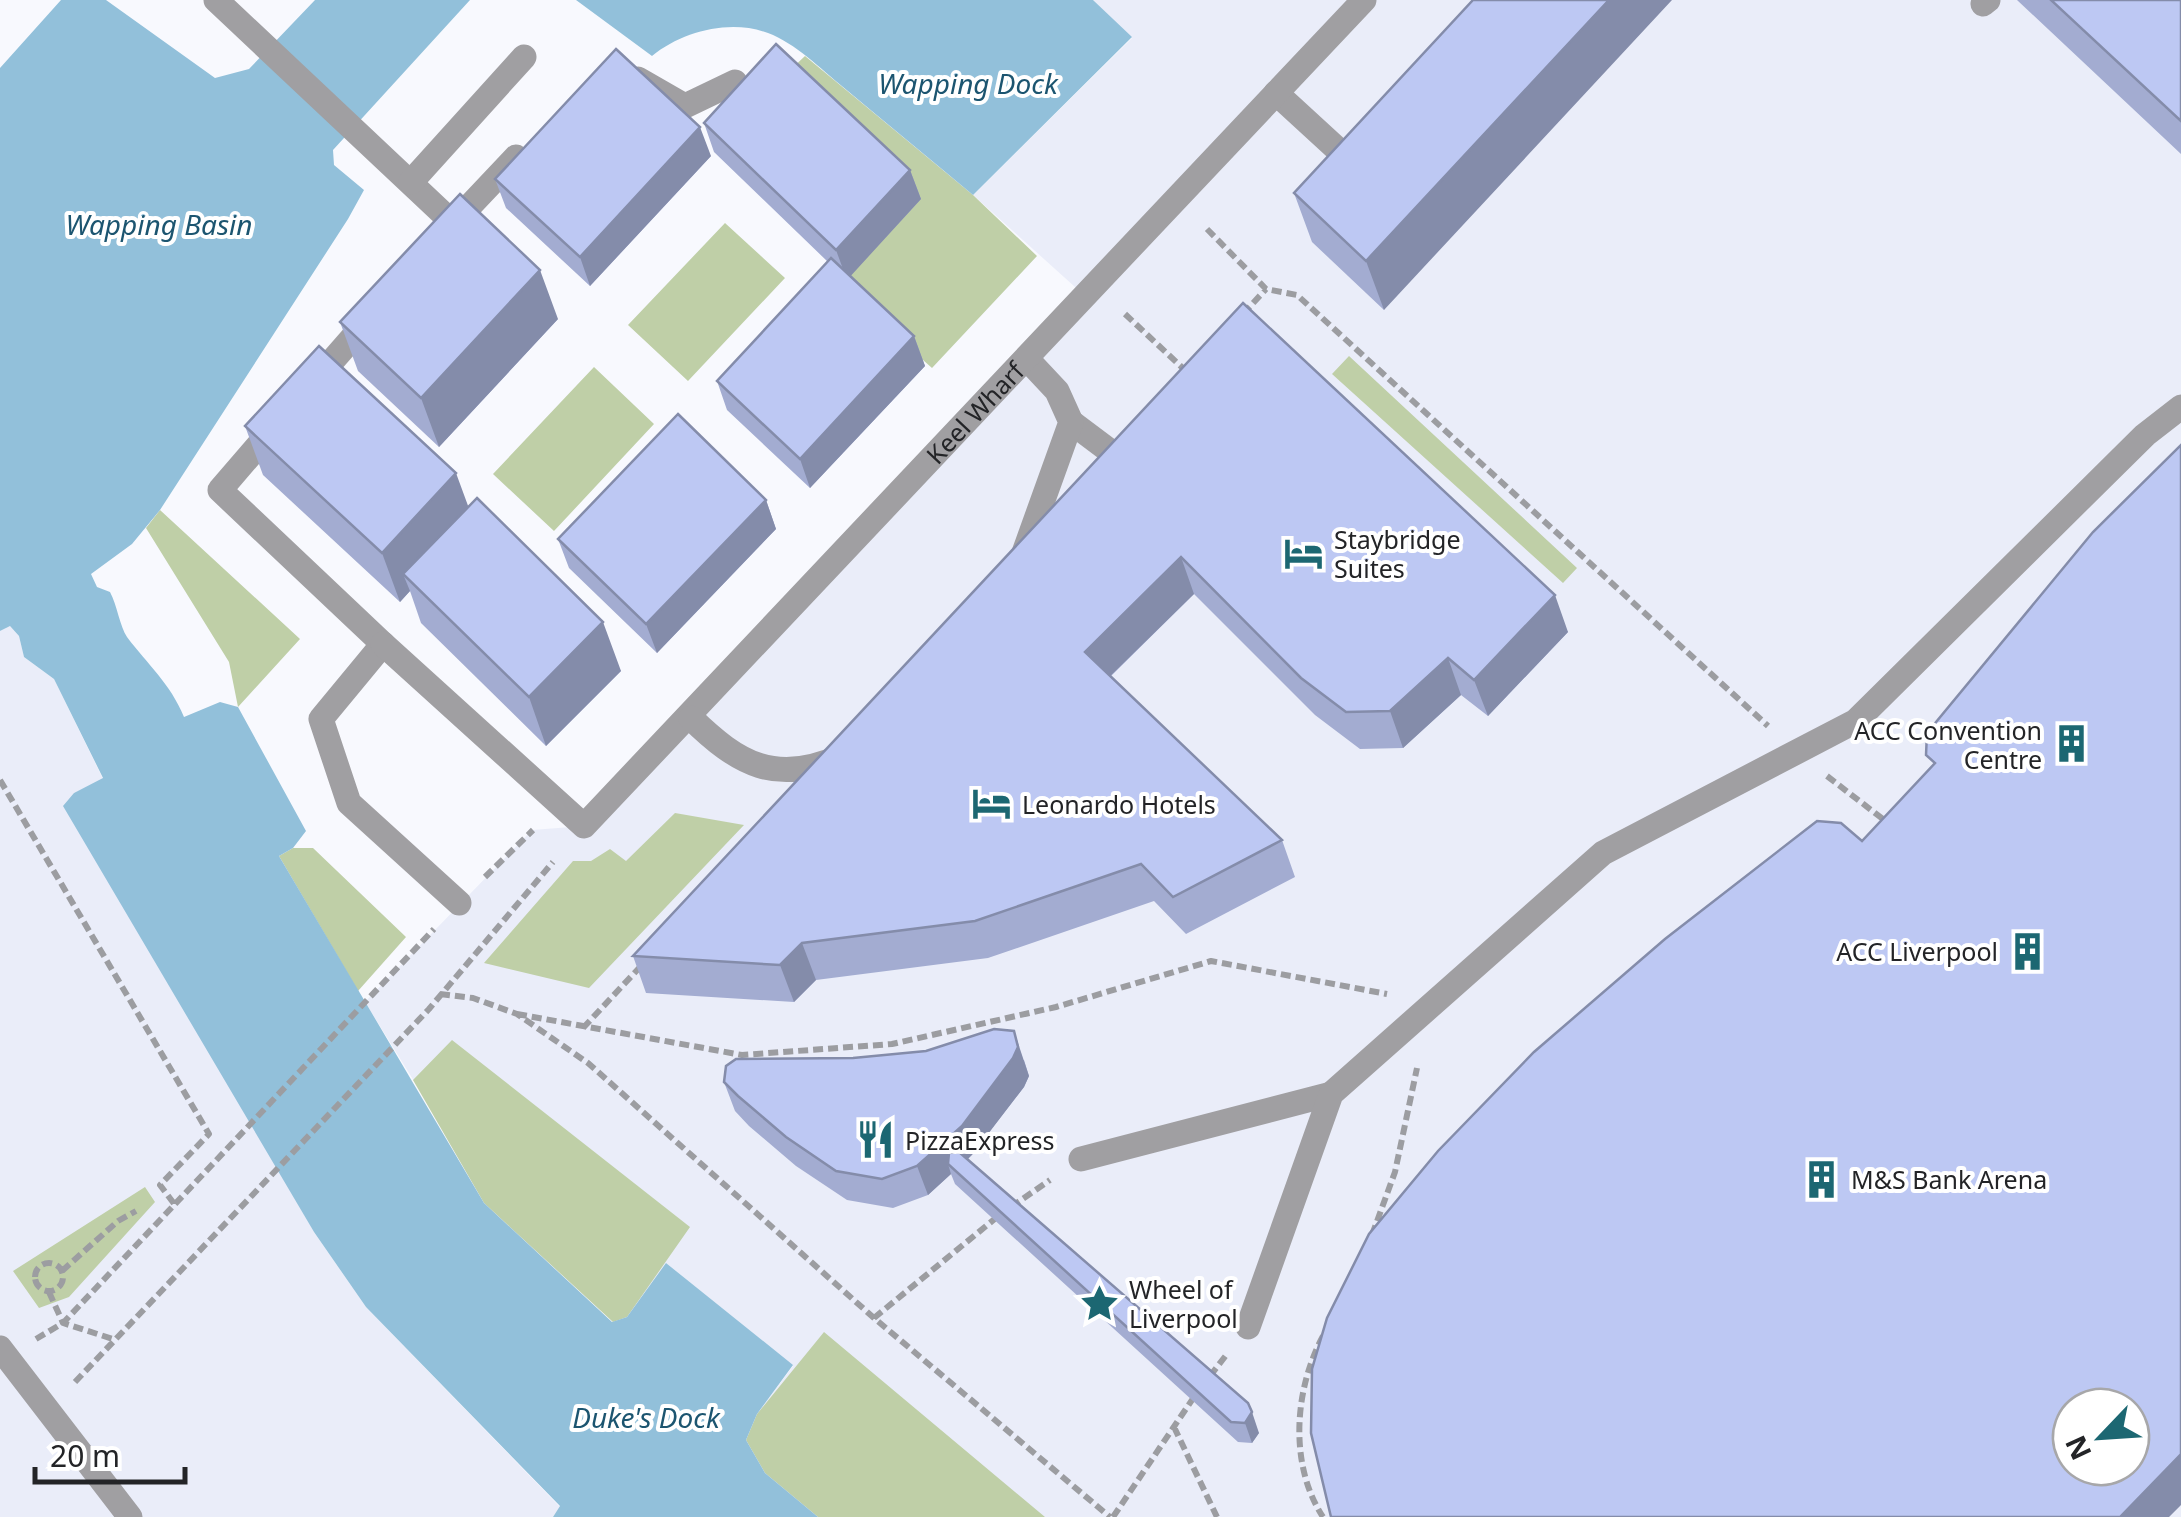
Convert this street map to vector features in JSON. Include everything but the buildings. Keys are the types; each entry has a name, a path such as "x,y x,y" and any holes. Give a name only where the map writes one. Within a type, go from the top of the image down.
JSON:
{"street":[{"path":"216,0 453,223"},
{"name":"Keel Wharf","path":"584,826 1364,0"},
{"path":"412,182 524,57"},
{"path":"621,67 684,106 735,82"},
{"path":"1276,93 1370,179"},
{"path":"427,253 532,141"},
{"path":"388,297 220,490 584,826"},
{"path":"1027,359 1057,392 1071,422 1135,470"},
{"path":"1248,1328 1331,1094 1603,853 1856,721 2144,435 2181,407"},
{"path":"1007,583 1026,549 1071,422"},
{"path":"383,644 321,719 349,803 459,903"},
{"path":"690,718 726,752 768,769 808,767 841,757 854,743"},
{"path":"1081,1159 1331,1094"},
{"path":"3,1360 130,1517"}],"path":[{"path":"1207,229 1266,289 1298,295 1799,754 1897,830"},
{"path":"1240,317 1266,289"},
{"path":"1125,314 1188,372"},
{"path":"1176,386 1201,358"},
{"path":"0,780 209,1134 160,1185 175,1205"},
{"path":"42,1334 63,1323 532,830 584,826"},
{"path":"76,1382 429,1009 553,862"},
{"path":"440,994 473,998 517,1014 583,1028 742,1055 892,1044 1056,1007 1211,961 1431,1002 1395,1172 1369,1243"},
{"path":"583,1028 645,962"},
{"path":"517,1014 588,1063 874,1318 1111,1517 1248,1328"},
{"path":"874,1318 1001,1214 1081,1159"},
{"path":"49,1292 62,1285 62,1271 118,1221 136,1211"},
{"path":"62,1271 51,1263 38,1268 36,1284 49,1292 63,1323 116,1340"},
{"path":"1323,1517 1312,1501 1296,1430 1318,1344 1327,1328"},
{"path":"1174,1426 1216,1517"}],"shaded area":[{"path":"1093,0 2181,0 2181,1517 818,1517 757,1414 793,1366 666,1263 627,1317 430,1107 365,1002 532,830 584,826 1085,296 973,195 1132,38"},
{"path":"10,626 19,636 24,657 54,679 103,779 74,793 198,1030 314,1232 366,1307 560,1507 553,1517 0,1517 0,631"}],"green space":[{"path":"805,56 973,195 1037,256 932,368 842,288 787,73"},
{"path":"725,223 785,278 688,381 628,325"},
{"path":"1349,356 1577,568 1563,583 1332,374"},
{"path":"594,367 654,424 554,531 493,474"},
{"path":"160,510 300,639 238,707 229,662 146,528"},
{"path":"675,813 744,825 589,988 484,963 573,861 591,861 610,849 626,861"},
{"path":"293,848 313,848 406,937 358,991 279,856"},
{"path":"452,1040 690,1227 627,1317 613,1322 484,1203 413,1080"},
{"path":"145,1187 155,1202 69,1297 39,1308 13,1271"},
{"path":"824,1332 1045,1517 818,1517 765,1473 746,1440 757,1414"}],"water":[{"path":"61,0 106,0 215,78 249,69 315,0 470,0 333,150 334,165 364,190 348,219 160,510 132,544 91,574 97,587 110,592 127,637 165,684 184,717 220,702 238,707 306,831 293,848 279,856 484,1203 612,1322 627,1317 666,1263 793,1365 757,1414 746,1440 765,1473 818,1517 553,1517 560,1506 366,1307 314,1232 63,806 74,793 103,778 54,679 24,657 19,636 10,626 0,631 0,68"},
{"name":"Wapping Dock","path":"576,0 1093,0 1132,37 973,195 778,37 738,27 707,30 678,40 652,56"}],"place":[{"name":"Staybridge Suites","path":"1304,553"},
{"name":"ACC Convention Centre","path":"2072,744"},
{"name":"Leonardo Hotels","path":"992,804"},
{"name":"ACC Liverpool","path":"2028,951"},
{"name":"PizzaExpress","path":"875,1140"},
{"name":"M&S Bank Arena","path":"1821,1179"},
{"name":"Wheel of Liverpool","path":"1099,1303"}],"water label":[{"name":"Wapping Basin","path":"159,224"},
{"name":"Duke's Dock","path":"646,1417"}]}
